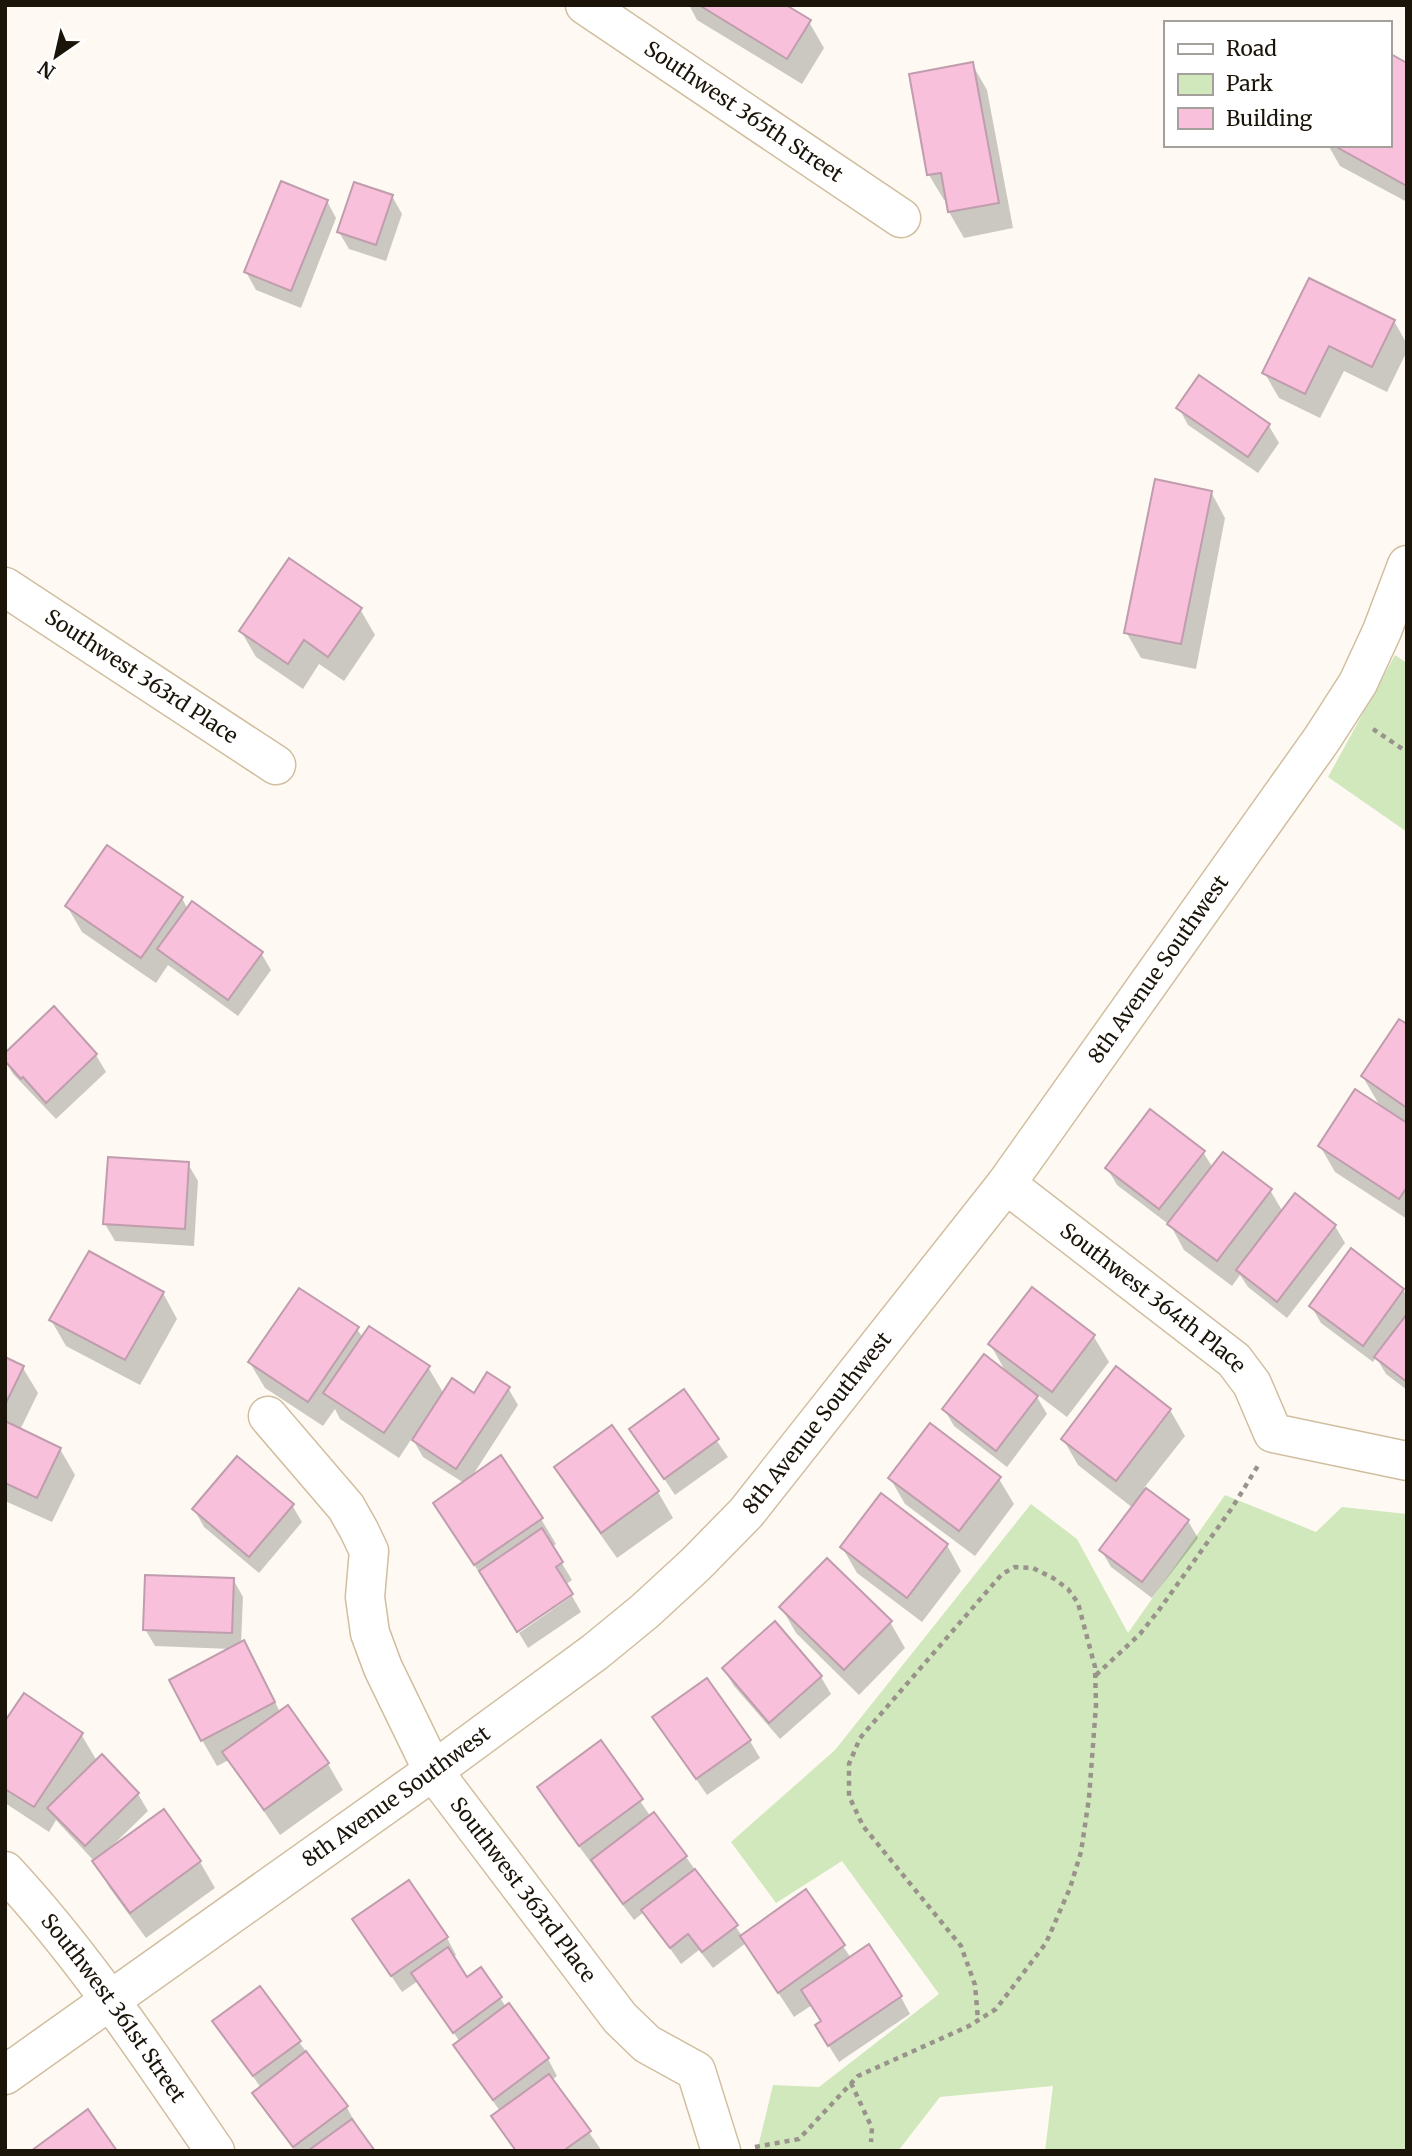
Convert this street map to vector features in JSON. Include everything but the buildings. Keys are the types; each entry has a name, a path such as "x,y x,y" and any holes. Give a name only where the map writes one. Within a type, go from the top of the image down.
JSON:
{"street":[{"name":"Southwest 365th Street","path":"585,5 901,218"},
{"name":"8th Avenue Southwest","path":"5,2075 433,1770 615,1636 705,1556 754,1502 1006,1184 1342,708 1358,682 1382,631 1407,565"},
{"name":"Southwest 363rd Place","path":"5,587 276,765"},
{"name":"Southwest 364th Place","path":"1006,1184 1234,1360 1252,1384 1273,1433"},
{"name":"Southwest 363rd Place","path":"268,1416 346,1507 369,1551 366,1619 374,1648 433,1770 620,2018 647,2044 696,2071 734,2150"},
{"path":"1273,1433 1407,1461"},
{"name":"Southwest 361st Street","path":"5,1871 60,1934 111,2000 215,2151"}],"path":[{"path":"1095,1675 1140,1634 1159,1610 1232,1508 1274,1439 1273,1433"},
{"path":"734,2150 799,2138 858,2076 978,2020 996,2009 1046,1943 1082,1852 1096,1705 1095,1667 1078,1603 1068,1589 1033,1568 1015,1567 1002,1574 860,1738 849,1764 849,1796 863,1826 961,1946 975,1985 978,2020"},
{"path":"851,2083 872,2128 871,2142"}],"green space":[{"path":"1395,655 1407,663 1407,832 1328,777"},
{"path":"1225,1495 1316,1532 1342,1507 1407,1514 1407,2151 1045,2151 1053,2086 940,2097 898,2151 757,2151 773,2085 819,2087 939,1994 842,1861 776,1903 731,1842 835,1750 1031,1504 1077,1539 1128,1633"}]}
